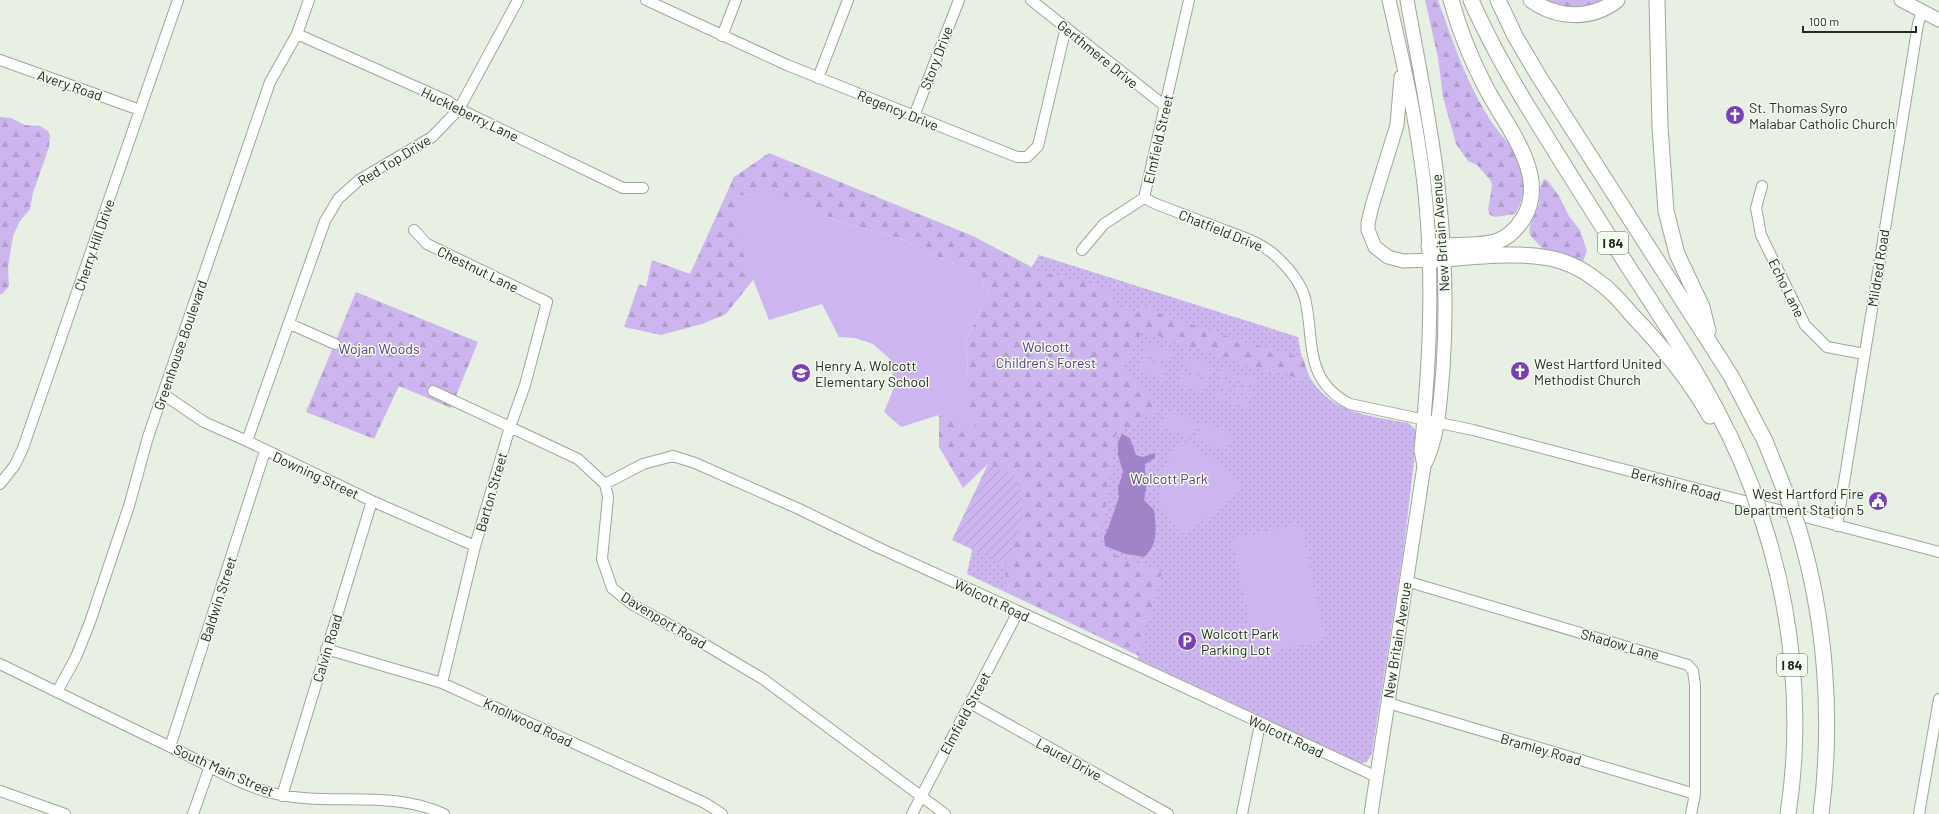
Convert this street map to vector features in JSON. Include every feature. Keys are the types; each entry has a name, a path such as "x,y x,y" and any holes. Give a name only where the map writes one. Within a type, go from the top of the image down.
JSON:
{"highway":[{"path":"1436,253 1489,243 1504,238 1512,233 1524,218 1530,206 1532,192 1531,178 1524,157 1476,68 1460,28 1451,0"},
{"name":"I 84","path":"1471,0 1492,44 1577,187 1700,377 1723,421 1746,472 1774,557 1783,599 1793,677 1794,747 1788,814"},
{"name":"I 84","path":"1498,0 1515,36 1538,75 1711,344 1755,419 1787,496 1798,527 1815,598 1825,681 1826,735 1821,814"},
{"path":"1532,0 1553,11 1576,15 1595,12 1617,0"},
{"path":"1657,0 1660,127 1666,211 1677,254 1702,307 1711,344"},
{"path":"1436,253 1543,257 1571,265 1595,279 1613,294 1683,373 1708,411 1729,450 1746,472"}],"main road":[{"name":"New Britain Avenue","path":"1389,0 1401,54 1436,253"},
{"name":"New Britain Avenue","path":"1371,814 1424,466 1431,451 1430,420 1444,348 1436,253 1435,160 1407,0"},
{"path":"1901,0 1939,20"},
{"path":"1401,54 1400,103 1397,125 1372,206 1368,222 1368,230 1373,244 1388,257 1403,261 1436,253"}],"street":[{"name":"Cherry Hill Drive","path":"0,484 15,465 23,448 178,0"},
{"name":"Greenhouse Boulevard","path":"57,692 76,657 90,622 129,506 148,437 270,82 297,34 309,0"},
{"name":"Red Top Drive","path":"247,441 290,324 325,222 338,199 359,180 432,137 459,109 518,0"},
{"name":"Regency Drive","path":"646,0 722,36 818,78 1017,157 1027,157 1038,146 1066,27"},
{"path":"722,36 736,0"},
{"path":"818,78 848,0"},
{"name":"Story Drive","path":"914,116 959,0"},
{"name":"Gerthmere Drive","path":"1031,0 1143,91 1165,106"},
{"name":"Elmfield Street","path":"1082,250 1104,224 1144,198 1189,0"},
{"name":"Mildred Road","path":"1837,526 1915,40 1922,11"},
{"name":"Huckleberry Lane","path":"297,34 448,101 459,109 623,188 643,188"},
{"name":"Avery Road","path":"0,60 140,110"},
{"name":"Echo Lane","path":"1762,186 1756,208 1761,235 1805,325 1827,348 1864,354"},
{"name":"Chatfield Drive","path":"1144,198 1260,245 1280,259 1296,279 1304,297 1313,362 1321,379 1333,393 1350,404 1430,420"},
{"name":"Chestnut Lane","path":"414,230 427,244 547,302"},
{"name":"Barton Street","path":"442,683 476,546 510,427 525,385 547,302"},
{"path":"290,324 335,344"},
{"path":"433,391 578,459 605,484"},
{"name":"Downing Street","path":"163,394 204,422 372,501 476,546"},
{"name":"Berkshire Road","path":"1430,420 1939,552"},
{"name":"Baldwin Street","path":"170,747 266,450"},
{"name":"Wolcott Road","path":"605,484 643,464 673,456 695,463 799,509 1018,612 1130,662 1260,724 1377,777"},
{"name":"Davenport Road","path":"605,484 608,497 602,559 612,588 633,604 694,638 763,680 945,814"},
{"name":"Calvin Road","path":"282,796 372,501"},
{"name":"Shadow Lane","path":"1406,581 1688,665 1693,671 1696,685 1695,794 1691,814"},
{"name":"Elmfield Street","path":"912,814 1018,612"},
{"name":"Knollwood Road","path":"326,649 442,683 705,803 722,814"},
{"name":"South Main Street","path":"0,664 252,786 282,796 314,799 392,800 416,805 444,814"},
{"path":"1919,814 1939,699"},
{"name":"Laurel Drive","path":"970,703 1168,814"},
{"name":"Bramley Road","path":"1388,703 1695,794"},
{"path":"1242,814 1260,724"},
{"path":"193,814 210,766"},
{"path":"0,791 66,814"}],"green space":[{"path":"1425,0 1438,0 1460,59 1479,101 1487,115 1513,150 1521,165 1525,183 1521,200 1515,214 1495,217 1490,215 1488,210 1492,186 1491,181 1477,165 1468,161 1456,144 1443,97 1438,58"},
{"path":"1542,0 1603,0 1589,6 1573,7"},
{"path":"0,117 11,118 25,125 40,126 48,131 50,136 49,147 33,193 30,209 20,221 13,236 8,267 9,286 2,294 0,294"},
{"name":"Wolcott Children's Forest","path":"769,153 973,236 1041,272 1106,287 1117,305 1133,313 1144,305 1158,313 1248,343 1303,358 1309,376 1299,380 1277,369 1269,373 1155,335 1141,333 1122,371 1135,376 1158,408 1149,415 1116,434 1099,549 1162,572 1139,656 1006,592 1006,565 1023,520 1015,476 988,464 963,488 939,447 939,415 969,415 966,399 968,355 965,343 989,291 984,286 982,276 974,271 968,273 953,263 918,249 904,240 831,219 794,199 750,194 735,196 753,280 726,314 702,324 661,335 624,327 639,284 646,287 652,260 690,274 734,177"},
{"path":"1544,179 1548,181 1559,196 1569,216 1580,230 1587,251 1583,261 1572,260 1564,253 1542,248 1530,235 1530,227 1539,203 1540,187"},
{"path":"753,188 794,199 831,219 904,240 918,249 953,263 968,273 974,271 982,276 984,286 989,291 965,343 968,355 967,384 972,391 966,399 970,415 974,418 975,427 971,428 961,426 939,415 901,427 884,412 895,385 889,358 873,344 855,338 839,337 822,304 769,320 740,246 735,196 750,194"},
{"name":"Wolcott Park","path":"1039,255 1298,337 1306,370 1314,384 1324,395 1349,410 1378,418 1408,423 1414,428 1417,437 1404,546 1372,753 1367,762 1360,763 1138,659 1139,655 967,574 990,465 988,464 992,332"},
{"name":"Wojan Woods","path":"356,292 478,342 451,408 399,386 374,439 306,412"},
{"path":"1147,343 1173,352 1169,363 1143,354"},
{"path":"1187,357 1212,365 1208,377 1183,368"},
{"path":"1142,358 1167,367 1163,379 1138,370"},
{"path":"1222,368 1237,373 1235,379 1220,374"},
{"path":"1182,372 1207,381 1203,392 1178,384"},
{"path":"1242,374 1256,379 1254,386 1240,381"},
{"path":"1219,379 1233,384 1231,390 1217,385"},
{"path":"1238,386 1252,390 1250,397 1236,392"},
{"path":"1215,390 1229,395 1227,401 1213,396"},
{"path":"1235,397 1249,401 1247,408 1232,403"},
{"path":"1167,411 1197,422 1191,438 1161,427"},
{"path":"1202,423 1232,433 1226,450 1196,440"},
{"path":"1188,441 1223,468 1239,485 1239,492 1184,536 1165,514 1160,500 1159,490 1162,471 1167,462 1172,454"},
{"path":"988,464 1016,476 1021,492 1023,520 1006,565 952,540"},
{"path":"1301,524 1325,640 1256,654 1232,539"}],"shaded area":[{"path":"1122,434 1130,438 1136,455 1143,457 1155,453 1155,458 1145,464 1145,475 1148,478 1144,500 1154,510 1155,535 1152,547 1144,557 1126,554 1105,546 1104,537 1119,497 1118,488 1123,472 1118,455 1118,442"}],"place":[{"name":"St. Thomas Syro Malabar Catholic Church","path":"1735,115"},
{"name":"West Hartford United Methodist Church","path":"1520,371"},
{"name":"Henry A. Wolcott Elementary School","path":"801,373"},
{"name":"West Hartford Fire Department Station 5","path":"1878,501"},
{"name":"Wolcott Park Parking Lot","path":"1187,641"}]}
